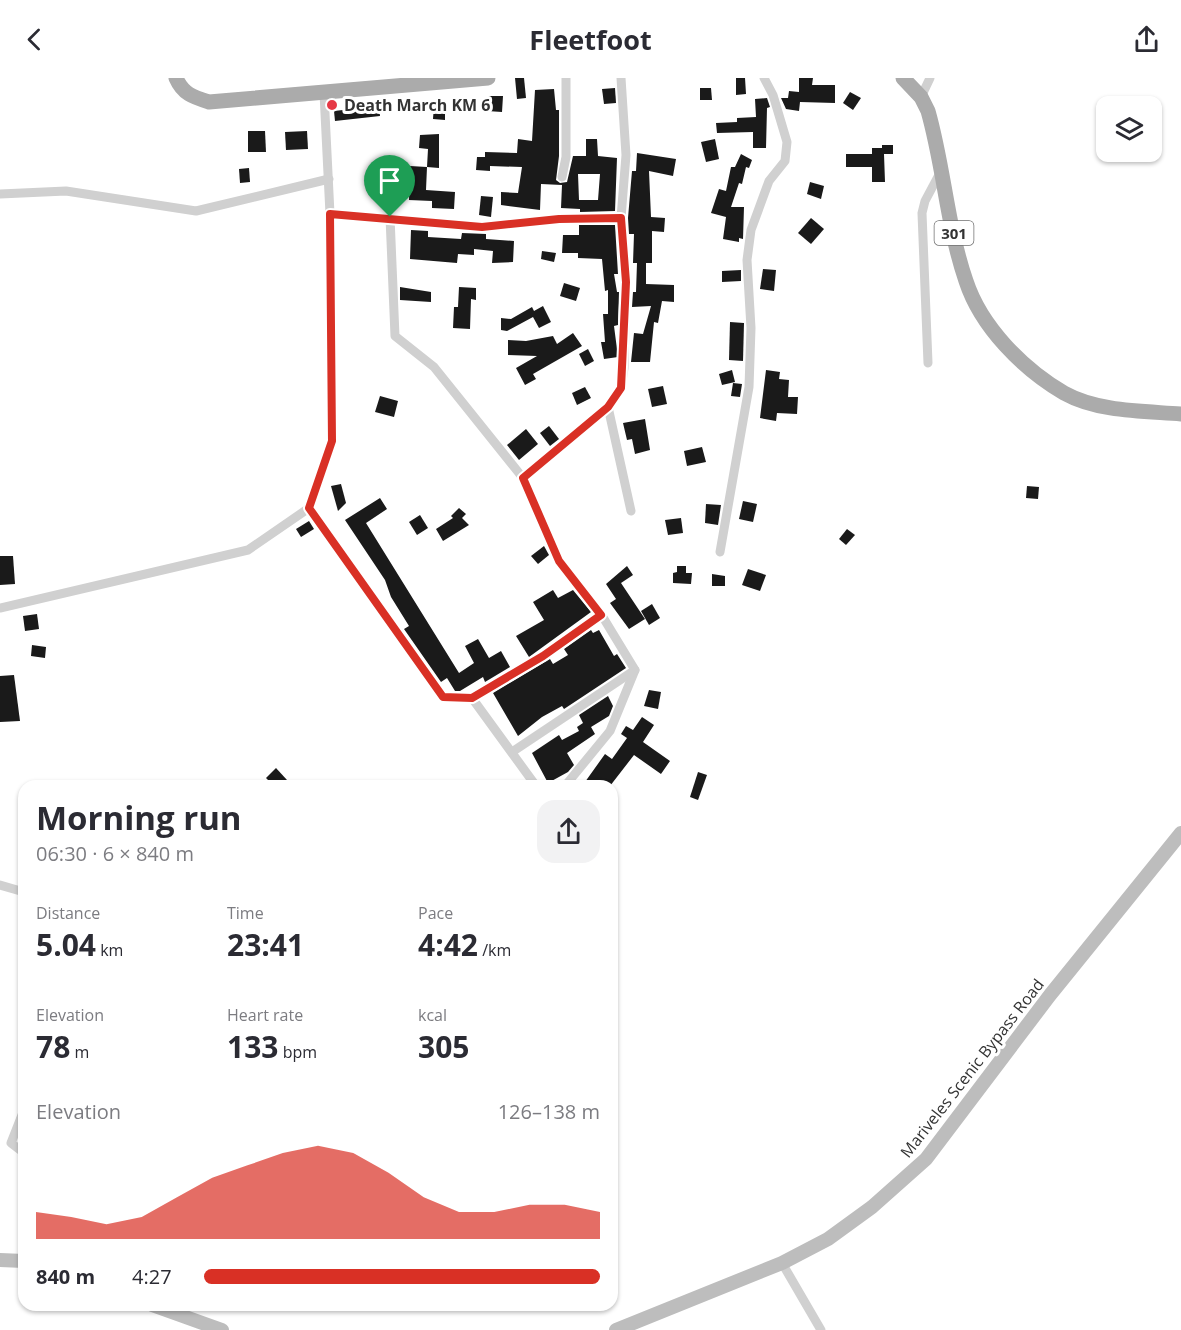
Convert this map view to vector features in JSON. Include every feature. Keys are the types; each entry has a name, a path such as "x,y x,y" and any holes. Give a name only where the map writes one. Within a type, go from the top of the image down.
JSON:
{"main road":[{"path":"176,78 180,88 192,97 208,102 488,78"},
{"name":"301","path":"903,78 921,97 934,131 966,283 991,328 1008,348 1065,393 1124,410 1181,414"},
{"name":"Mariveles Scenic Bypass Road","path":"616,1330 782,1263 828,1239 872,1207 926,1159 1050,995 1181,833"},
{"path":"0,1260 18,1261"},
{"path":"169,1311 222,1330"}],"street":[{"path":"562,177 566,157 566,78"},
{"path":"523,478 608,407 621,388 624,368 626,282 621,218 626,155 621,78"},
{"path":"720,552 749,387 751,328 747,260 751,230 769,181 785,161 787,142 773,95 764,78"},
{"path":"921,97 930,78"},
{"path":"0,608 248,550 309,508 332,441 330,214 324,93"},
{"path":"928,363 922,213 925,201 941,171"},
{"path":"0,194 66,192 196,211 329,179"},
{"path":"330,214 390,217 482,227 559,219 621,218"},
{"path":"390,217 395,336 434,367 523,478 559,561 601,615 635,670"},
{"path":"608,407 632,512"},
{"path":"309,508 443,697 472,698 543,656 601,615"},
{"path":"512,752 635,670"},
{"path":"570,780 610,731 635,670"},
{"path":"472,698 532,780"},
{"path":"0,885 18,890"},
{"path":"18,1124 10,1143 18,1149"},
{"path":"782,1263 821,1330"}],"building":[{"path":"515,78 524,78 526,98 517,99"},
{"path":"736,78 745,78 746,94 736,95"},
{"path":"799,78 813,78 812,85 835,85 835,103 800,102 799,111 786,109 781,98 788,98 789,91 799,92"},
{"path":"615,88 616,103 604,104 602,89"},
{"path":"700,88 711,88 712,100 700,100"},
{"path":"554,89 556,110 559,110 559,156 556,180 560,183 567,182 573,156 586,156 586,139 597,139 598,156 617,158 615,211 580,212 580,209 561,208 562,185 541,184 540,210 501,205 501,192 518,193 522,167 490,166 490,171 476,170 477,157 485,157 485,152 517,153 518,139 532,141 535,90","holes":["578,174 600,174 598,200 579,200"]},
{"path":"850,92 861,98 853,110 843,103"},
{"path":"488,96 503,96 502,112 487,111"},
{"path":"767,98 770,107 767,108 766,148 753,148 753,132 717,133 716,123 737,122 737,118 756,117 755,99"},
{"path":"434,105 445,105 445,120 433,119"},
{"path":"379,106 380,116 335,121 334,111"},
{"path":"248,131 265,131 266,152 248,152"},
{"path":"307,131 308,149 286,150 285,132"},
{"path":"439,134 439,168 427,167 428,149 419,148 420,135"},
{"path":"715,139 719,159 706,162 701,142"},
{"path":"882,145 893,145 893,154 884,154 885,182 872,182 872,167 846,167 846,154 872,154 872,148 882,148"},
{"path":"637,153 676,159 673,176 649,171 651,217 665,218 664,232 652,231 652,263 646,263 646,284 674,285 674,302 662,301 658,323 654,322 650,362 631,362 634,333 643,334 651,306 632,307 633,292 636,292 637,263 633,263 634,234 629,234 628,218 632,171 636,171"},
{"path":"741,154 752,160 749,168 746,167 742,184 739,183 731,207 744,207 743,239 739,238 739,242 723,239 726,217 711,213 719,189 726,191 731,167 735,167"},
{"path":"410,166 427,167 426,190 455,192 454,209 432,208 432,201 409,200"},
{"path":"249,168 250,182 240,183 239,169"},
{"path":"810,182 824,186 821,199 807,194"},
{"path":"481,196 493,197 491,217 479,215"},
{"path":"811,218 824,229 811,244 798,233"},
{"path":"579,225 615,225 618,274 614,274 617,292 619,292 618,325 614,326 618,357 604,359 601,342 605,342 603,314 608,314 608,290 605,291 602,259 578,258 578,253 562,253 563,235 579,235"},
{"path":"411,230 428,231 428,237 461,239 462,233 486,234 486,239 514,241 513,262 492,263 493,251 474,249 474,255 458,254 457,263 410,259"},
{"path":"542,251 556,253 554,262 541,259"},
{"path":"763,269 776,270 774,291 760,289"},
{"path":"741,270 741,281 722,282 722,271"},
{"path":"564,283 580,288 576,301 560,296"},
{"path":"400,287 431,292 431,302 400,300"},
{"path":"459,287 476,288 476,300 471,299 470,329 453,328 454,307 458,307"},
{"path":"543,306 551,322 539,328 533,317 507,331 501,330 501,318 511,319 532,307 534,311"},
{"path":"730,322 744,323 743,361 729,360"},
{"path":"573,333 582,346 533,374 536,379 525,385 516,368 537,356 508,355 508,340 526,341 553,336 557,344"},
{"path":"588,349 594,361 585,366 579,354"},
{"path":"732,370 735,382 722,385 719,374"},
{"path":"766,370 780,372 779,379 789,380 788,397 798,397 797,414 777,413 776,421 760,418"},
{"path":"733,383 742,384 740,397 731,396"},
{"path":"663,386 667,404 652,407 648,389"},
{"path":"585,387 591,398 577,405 572,393"},
{"path":"380,396 398,401 394,417 375,412"},
{"path":"645,419 650,450 635,454 632,439 627,440 623,423"},
{"path":"549,426 559,439 550,446 540,433"},
{"path":"526,429 538,444 519,460 507,445"},
{"path":"702,447 706,462 687,466 684,451"},
{"path":"341,484 346,503 338,511 331,486"},
{"path":"1027,486 1039,487 1038,499 1026,498"},
{"path":"380,498 387,509 366,523 459,673 474,663 465,646 478,639 489,658 501,651 510,667 485,682 483,677 460,691 455,691 447,678 441,682 404,629 409,626 391,597 385,580 345,520"},
{"path":"743,501 757,504 753,522 739,519"},
{"path":"706,504 721,505 718,525 705,523"},
{"path":"459,508 466,514 462,518 469,525 443,541 436,529 453,518 451,516"},
{"path":"420,515 428,528 417,535 409,522"},
{"path":"681,518 683,533 668,535 665,520"},
{"path":"309,521 314,529 301,537 296,529"},
{"path":"847,529 855,535 846,545 839,539"},
{"path":"544,546 549,555 538,564 531,556"},
{"path":"0,556 13,556 15,584 0,585"},
{"path":"627,566 633,575 621,583 645,619 629,629 610,603 616,599 606,584"},
{"path":"677,566 686,566 686,573 692,573 691,584 673,583 673,573 677,572"},
{"path":"748,569 766,575 760,591 742,585"},
{"path":"712,574 725,576 725,586 712,586"},
{"path":"553,590 558,598 573,590 591,612 529,657 516,636 544,620 533,602"},
{"path":"652,604 660,618 649,625 641,611"},
{"path":"37,614 39,629 25,631 23,616"},
{"path":"591,630 593,633 599,630 614,656 617,654 626,668 564,709 562,706 542,717 518,736 493,693 550,659 553,664 568,655 564,649"},
{"path":"32,645 46,647 45,658 31,656"},
{"path":"14,675 20,721 0,722 0,676"},
{"path":"649,690 661,692 658,709 644,706"},
{"path":"608,696 613,706 609,716 591,727 595,734 567,753 574,765 568,772 553,780 546,780 532,753 559,735 562,740 579,731 577,727 583,723 579,715"},
{"path":"642,717 654,725 643,742 670,761 661,774 634,755 615,780 586,780 605,754 612,759 627,738 621,734 626,726 633,730"},
{"path":"276,768 287,780 268,780 266,778"},
{"path":"698,772 707,775 698,800 690,797"}],"place":[{"name":"Death March KM 6","path":"332,105"}],"route":[{"path":"330,214 390,217 482,227 559,219 621,218 626,282 624,368 621,388 608,407 523,478 559,561 601,615 543,656 472,698 443,697 309,508 332,441 330,214"}]}
